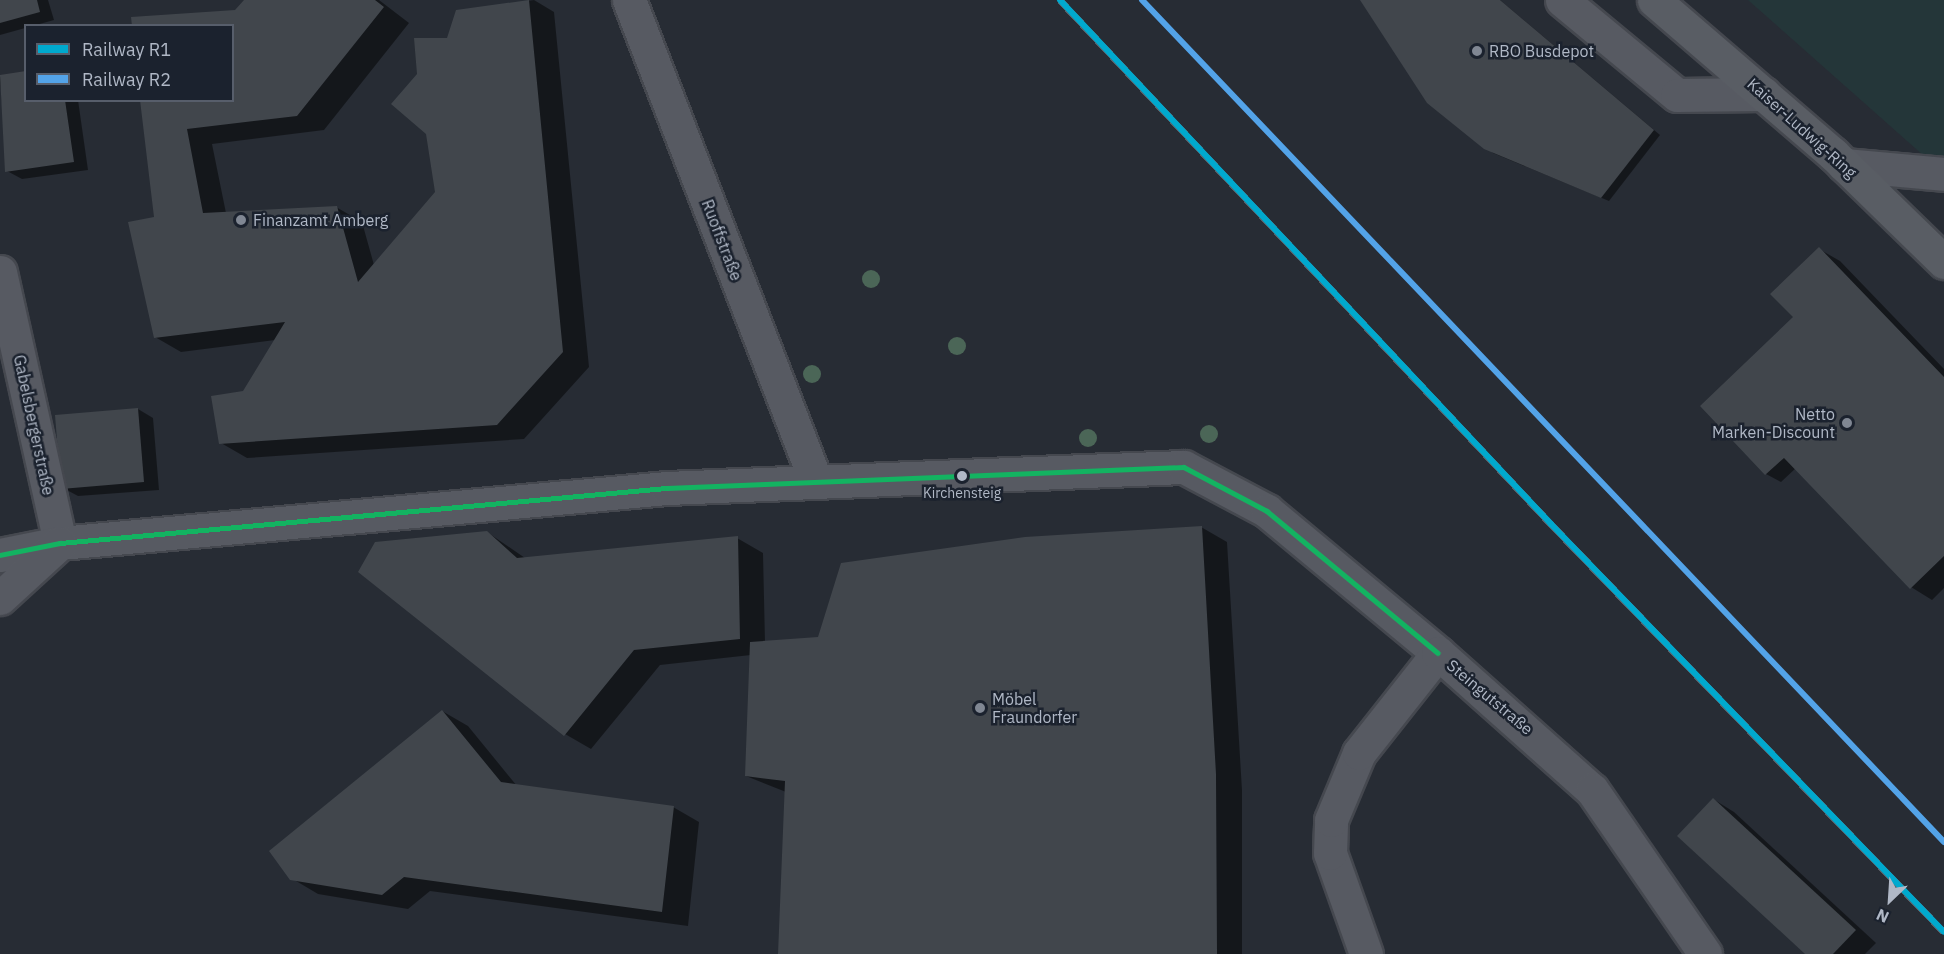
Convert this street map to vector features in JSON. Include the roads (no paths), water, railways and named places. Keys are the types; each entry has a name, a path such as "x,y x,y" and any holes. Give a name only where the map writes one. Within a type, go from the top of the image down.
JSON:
{"main road":[{"name":"Kaiser-Ludwig-Ring","path":"1654,0 1844,165 1944,262"}],"street":[{"name":"Ruoffstraße","path":"629,0 815,479"},
{"path":"1562,0 1677,95 1764,94"},
{"path":"1844,165 1944,174"},
{"name":"Gabelsbergerstraße","path":"0,272 60,543"},
{"path":"0,555 60,543 815,479 1184,466 1268,511 1438,653"},
{"path":"0,598 60,543"},
{"name":"Steingutstraße","path":"1366,954 1330,853 1331,820 1359,753 1438,653 1592,790 1705,954"}],"railway":[{"path":"1060,0 1551,524 1944,932"}],"rail line":[{"name":"R1","path":"1060,0 1551,524 1944,932"},
{"name":"R2","path":"1142,0 1944,842"}],"place":[{"name":"RBO Busdepot","path":"1477,51"},
{"name":"Finanzamt Amberg","path":"241,220"},
{"name":"Netto Marken-Discount","path":"1847,423"},
{"name":"Kirchensteig","path":"962,476"},
{"name":"Möbel Fraundorfer","path":"980,708"}]}
